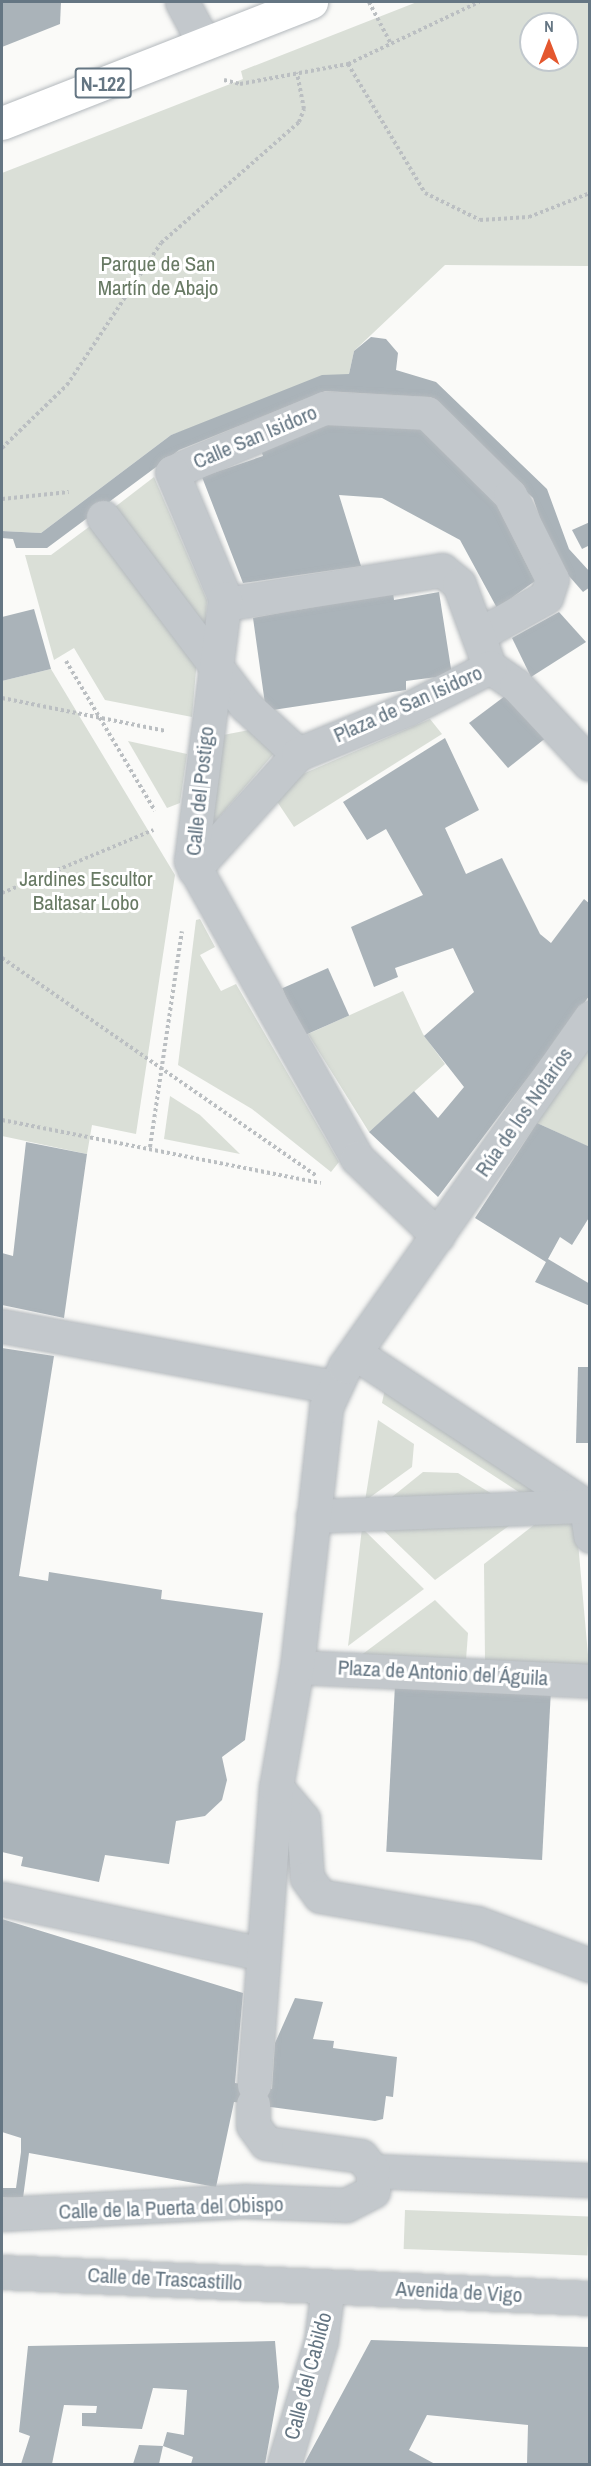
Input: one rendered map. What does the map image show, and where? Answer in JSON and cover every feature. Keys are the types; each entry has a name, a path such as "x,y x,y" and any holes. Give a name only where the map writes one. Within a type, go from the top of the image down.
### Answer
{"highway":[{"name":"N-122","path":"2,123 204,43 259,11 311,2"}],"street":[{"path":"182,2 204,43"},
{"name":"Calle San Isidoro","path":"172,472 324,408 427,413 510,495 552,579 546,597 478,635"},
{"name":"Calle del Postigo","path":"172,472 222,585 225,604 205,740 178,821 194,869 354,1152 438,1236"},
{"path":"104,517 246,705 298,754"},
{"name":"Plaza de San Isidoro","path":"194,869 298,754 408,709 490,667 459,584 442,570 225,604"},
{"path":"490,667 516,685 590,764"},
{"name":"Rúa de los Notarios","path":"297,1666 324,1417 334,1387 355,1353 590,1017"},
{"path":"2,1326 334,1387"},
{"path":"355,1353 588,1516"},
{"path":"313,1516 364,1514 588,1516"},
{"path":"297,1666 276,1787 262,1954 253,2125 266,2143 351,2152 373,2171 590,2180"},
{"name":"Plaza de Antonio del Águila","path":"297,1666 590,1681"},
{"path":"276,1787 303,1819 307,1878 320,1896 477,1923 590,1965"},
{"path":"2,1899 262,1954"},
{"name":"Calle de la Puerta del Obispo","path":"2,2214 245,2201 346,2205 373,2191 373,2171"},
{"name":"Calle de Trascastillo","path":"2,2272 328,2286"},
{"name":"Avenida de Vigo","path":"328,2286 590,2298"},
{"name":"Calle del Cabildo","path":"284,2464 321,2341 328,2286"}],"path":[{"path":"369,2 391,44"},
{"path":"204,43 218,74 231,84 348,64 479,2"},
{"path":"348,64 426,194 480,220 530,217 590,193"},
{"path":"2,448 67,385 160,243 299,122 304,109 297,73"},
{"path":"2,499 79,492"},
{"path":"2,893 178,821 99,717 66,660"},
{"path":"2,698 205,740"},
{"path":"150,1147 194,869"},
{"path":"2,958 162,1071 331,1184 2,1120"}],"green space":[{"name":"Parque de San Martín de Abajo","path":"417,2 589,2 589,266 445,265 354,351 349,374 171,435 41,533 2,531 2,173 243,79 241,71"},
{"path":"154,477 207,600 205,638 111,510"},
{"path":"97,521 197,659 192,717 105,700 74,648 54,660 25,555 51,555"},
{"name":"Jardines Escultor Baltasar Lobo","path":"51,669 175,875 136,1134 92,1125 87,1154 2,1136 2,681"},
{"path":"430,719 442,734 294,827 276,800 298,776"},
{"path":"260,728 276,751 208,830 223,735"},
{"path":"128,741 187,754 180,803 167,808"},
{"path":"200,919 215,947 200,955 221,991 236,984 339,1162 331,1172 252,1109 178,1065 196,920"},
{"path":"403,991 423,1034 445,1064 369,1132 308,1034"},
{"path":"589,1041 589,1147 537,1123"},
{"path":"170,1096 200,1115 240,1154 164,1139"},
{"path":"386,1384 537,1482 537,1496 525,1496 382,1403"},
{"path":"378,1420 414,1444 412,1467 365,1501"},
{"path":"423,1472 458,1473 497,1497 387,1501"},
{"path":"576,1520 589,1666 485,1661 484,1564 539,1521"},
{"path":"514,1522 435,1580 380,1527"},
{"path":"362,1528 424,1589 348,1646 351,1622"},
{"path":"435,1600 468,1633 466,1660 360,1656"},
{"path":"405,2210 589,2216 588,2255 404,2249"}],"building":[{"path":"2,2 61,2 60,24 2,47"},
{"path":"371,337 386,339 398,353 396,370 436,382 547,489 569,549 590,572 590,587 583,592 555,560 533,498 430,397 325,391 179,450 47,548 16,548 13,539 2,538 2,531 41,533 171,435 322,375 349,374 354,351"},
{"path":"332,419 424,427 491,494 535,581 497,608 460,540 382,498 339,495 361,566 243,583 202,477 263,456 260,447"},
{"path":"590,522 590,545 582,549 572,530"},
{"path":"439,592 452,675 406,681 406,690 266,711 253,618 393,593 394,600"},
{"path":"34,609 51,669 2,681 2,617"},
{"path":"559,612 586,642 531,677 512,638"},
{"path":"505,696 547,737 508,768 469,723"},
{"path":"445,738 479,810 445,828 466,874 502,858 540,934 551,943 584,899 590,904 590,995 438,1197 369,1132 414,1091 438,1118 464,1087 424,1036 474,992 453,948 395,968 398,977 374,987 351,927 423,895 386,829 367,840 343,802"},
{"path":"328,968 349,1016 303,1036 282,988"},
{"path":"537,1123 590,1147 590,1216 572,1245 560,1237 548,1259 590,1284 590,1306 535,1282 546,1262 475,1218"},
{"path":"26,1142 87,1154 64,1318 2,1305 2,1253 13,1256"},
{"path":"2,1348 54,1356 19,1576 48,1581 49,1572 162,1590 161,1599 263,1613 245,1740 222,1757 227,1780 222,1800 205,1816 176,1821 169,1864 105,1855 99,1882 21,1866 23,1857 2,1852"},
{"path":"578,1367 590,1367 590,1443 576,1443"},
{"path":"395,1685 551,1693 542,1860 386,1852"},
{"path":"2,1919 243,1993 235,2083 272,2089 275,2043 295,1998 323,2002 313,2039 334,2041 333,2048 397,2057 393,2097 386,2096 383,2119 375,2121 234,2102 216,2187 29,2153 23,2198 2,2197 2,2188 16,2188 21,2138 2,2132"},
{"path":"371,2340 590,2347 590,2464 527,2464 528,2425 427,2415 409,2450 435,2464 304,2464"},
{"path":"275,2341 279,2387 265,2464 191,2464 193,2457 163,2446 167,2432 184,2435 187,2390 153,2388 142,2429 82,2426 82,2413 96,2413 97,2406 64,2405 52,2464 21,2464 30,2436 19,2432 28,2346"},
{"path":"139,2445 163,2446 159,2464 133,2464"}]}
